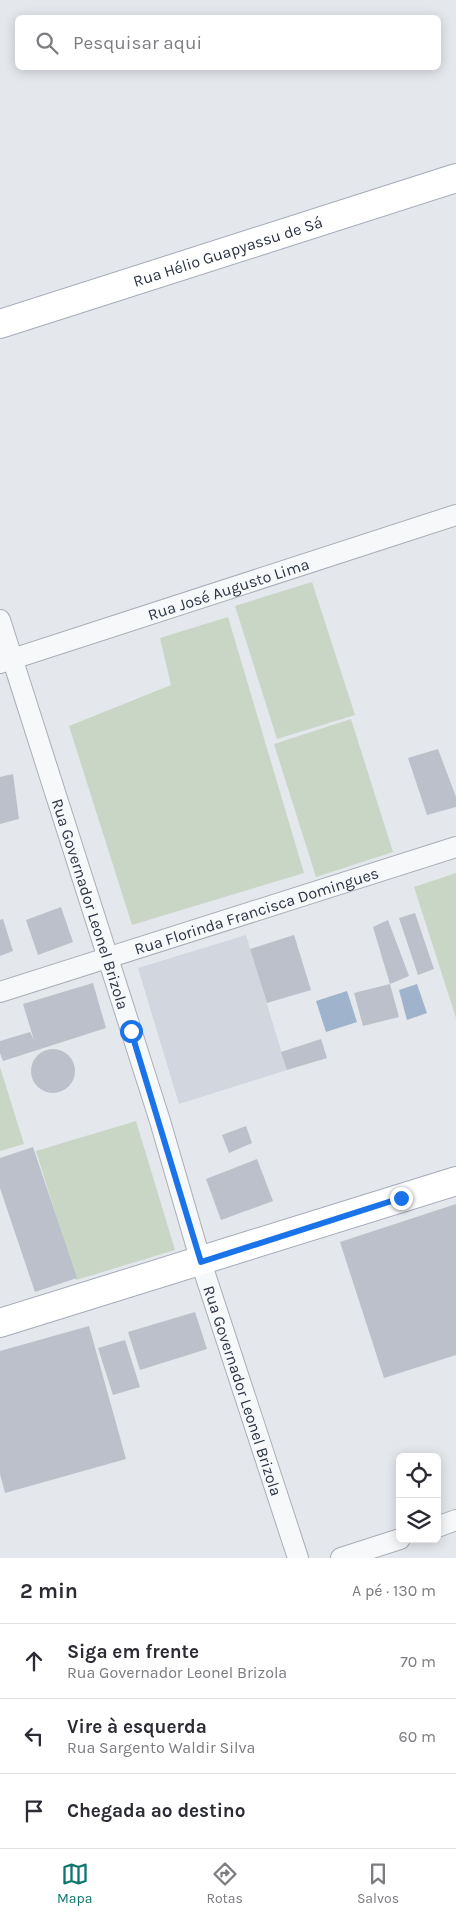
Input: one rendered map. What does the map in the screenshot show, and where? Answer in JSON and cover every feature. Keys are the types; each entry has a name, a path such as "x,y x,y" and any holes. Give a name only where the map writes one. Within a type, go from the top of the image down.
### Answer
{"main road":[{"name":"Rua Hélio Guapyassu de Sá","path":"0,324 456,178"},
{"path":"0,1323 201,1262 456,1181"}],"street":[{"name":"Rua José Augusto Lima","path":"6,661 456,516"},
{"name":"Rua Governador Leonel Brizola","path":"0,620 6,661 109,959 160,1121 201,1262 298,1558"},
{"name":"Rua Florinda Francisca Domingues","path":"0,992 109,959 456,847"},
{"path":"441,1525 456,1520"},
{"path":"341,1558 396,1540"}],"shaded area":[{"path":"246,935 287,1070 179,1104 138,968"}],"green space":[{"path":"312,582 355,715 277,739 235,606"},
{"path":"228,617 304,873 132,925 69,726 171,685 160,638"},
{"path":"351,719 393,852 316,877 274,744"},
{"path":"456,873 456,1018 414,887"},
{"path":"0,1067 24,1144 0,1151"},
{"path":"136,1121 175,1250 76,1280 36,1151"}],"water":[{"path":"417,984 427,1013 407,1020 399,990"},
{"path":"347,991 357,1022 326,1032 316,1001"}],"building":[{"path":"438,749 456,797 456,807 427,815 408,758"},
{"path":"13,774 19,819 0,824 0,777"},
{"path":"61,907 73,942 38,955 26,920"},
{"path":"415,913 434,969 418,975 399,918"},
{"path":"3,919 13,951 0,956 0,920"},
{"path":"388,920 409,976 390,984 373,927"},
{"path":"294,935 311,990 267,1003 250,949"},
{"path":"93,983 106,1028 3,1061 0,1053 0,1041 30,1032 34,1040 23,1004"},
{"path":"390,984 399,1017 363,1026 354,993"},
{"path":"321,1039 327,1058 287,1070 281,1052"},
{"path":"57,1049 69,1055 74,1062 74,1080 69,1087 62,1092 49,1093 41,1090 34,1083 31,1067 34,1059 41,1052"},
{"path":"246,1126 252,1143 229,1153 222,1135"},
{"path":"33,1147 77,1278 35,1292 0,1188 0,1158"},
{"path":"257,1159 273,1201 221,1220 206,1179"},
{"path":"456,1204 456,1355 384,1378 340,1242"},
{"path":"195,1312 207,1349 140,1370 128,1332"},
{"path":"89,1326 126,1459 5,1493 0,1474 0,1351"},
{"path":"125,1340 140,1387 113,1395 98,1348"}],"route":[{"path":"131,1031 160,1121 201,1262 401,1198"}]}
